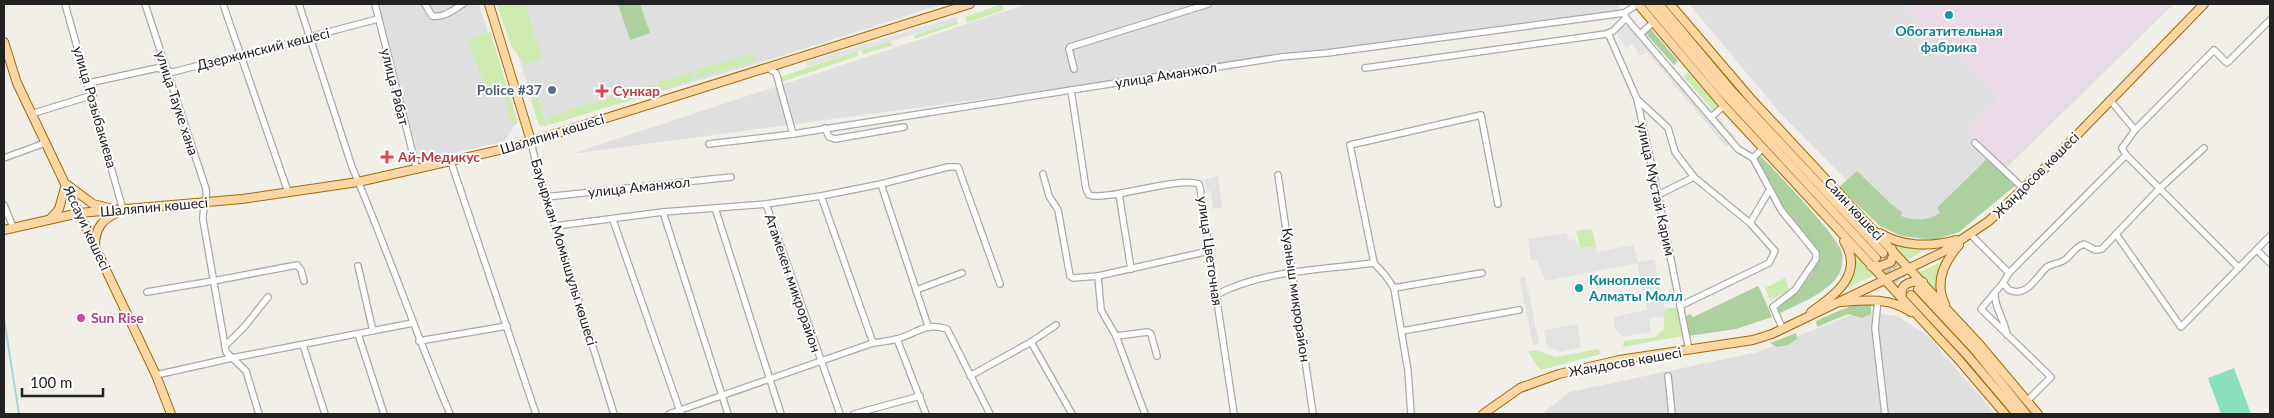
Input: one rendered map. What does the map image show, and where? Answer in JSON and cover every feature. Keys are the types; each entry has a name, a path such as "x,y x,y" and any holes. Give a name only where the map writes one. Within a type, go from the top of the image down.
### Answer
{"main road":[{"name":"Бауыржан Момышұлы көшесі","path":"489,4 531,141"},
{"name":"Шаляпин көшесі","path":"4,230 79,213 205,203 358,182 417,170 531,141 970,4"},
{"name":"Саин көшесі","path":"1638,4 1762,149 1923,320 2005,414"},
{"path":"1643,4 1652,20"},
{"name":"Саин көшесі","path":"1649,4 1721,90 1880,256 1731,90 1659,4"},
{"name":"Жандосов көшесі","path":"1489,413 1520,388 1559,374 1618,360 1753,340 1772,334 1910,268 1968,236 2000,212 2024,190 2204,4"},
{"name":"Саин көшесі","path":"1673,5 1718,61 1910,268 1917,289 2017,414"},
{"name":"Яссауи көшесі","path":"4,42 31,114 156,375 170,414"},
{"path":"1718,61 1731,90"},
{"path":"1690,67 1721,90"},
{"path":"51,218 59,209 66,184 93,204 124,210"},
{"path":"95,249 97,232 103,221 124,210"},
{"path":"1872,228 1890,238 1928,245 1968,236"},
{"path":"1811,312 1834,295 1847,278 1850,270 1850,254 1840,233"},
{"path":"1948,310 1941,292 1942,272 1950,255 1968,236"},
{"path":"1872,266 1881,266 1891,262 1893,258 1892,248"},
{"path":"1902,298 1901,290 1903,286 1914,281 1917,289"},
{"name":"Саин көшесі","path":"1917,289 1948,310 2038,414"},
{"name":"Саин көшесі","path":"1917,289 1993,371 2026,414"},
{"path":"1837,302 1878,300 1902,306 1923,320"},
{"name":"Жандосов көшесі","path":"1718,345 1781,326 1837,302"}],"street":[{"name":"улица Розыбакиева","path":"65,4 93,95 124,210"},
{"name":"улица Тауке хана","path":"145,4 206,190 202,211 226,352 246,371 259,414"},
{"path":"222,4 288,192"},
{"path":"298,4 358,182 364,193 419,341 450,414"},
{"name":"улица Рабат","path":"375,4 417,170"},
{"path":"425,4 432,16 448,13 463,4"},
{"path":"1074,69 1070,48 1208,4"},
{"path":"1365,68 1608,33 1613,31 1625,15 1638,4"},
{"path":"1625,15 1738,149 1753,158 1769,191 1793,227 1816,253 1816,259 1795,290 1773,307 1781,326"},
{"name":"улица Аманжол","path":"708,144 793,134 1281,57 1327,53 1625,15"},
{"name":"Дзержинский көшесі","path":"89,83 157,68 173,72 239,55 251,55 378,19"},
{"path":"1640,34 1652,20"},
{"path":"2239,268 2126,155 2122,148 2135,130 2214,50 2227,63 2270,20"},
{"name":"улица Мустай Карим","path":"1608,33 1637,99 1689,350"},
{"path":"768,68 776,73 793,134"},
{"name":"улица Цветочная","path":"1071,90 1087,192 1093,196 1182,184 1199,184 1234,414"},
{"path":"31,114 93,95"},
{"path":"1637,99 1668,128 1675,152 1694,177 1750,223 1775,251 1770,263 1680,306"},
{"path":"2110,100 2135,130"},
{"path":"1712,117 1724,106"},
{"path":"1410,414 1408,371 1394,288 1374,263 1350,145 1481,115 1498,204"},
{"path":"825,128 828,137 834,139 904,127"},
{"name":"Бауыржан Момышұлы көшесі","path":"531,141 537,169 614,414"},
{"path":"4,158 45,143"},
{"path":"1975,143 2024,190"},
{"path":"2003,283 2009,290 2021,292 2049,266 2065,260 2078,246 2084,244 2095,250 2102,249 2160,188 2204,148"},
{"path":"1753,158 1762,149"},
{"path":"2027,401 2051,377 1981,309 2009,273 2126,155"},
{"path":"450,162 536,414"},
{"path":"555,226 613,220 663,212 766,204 821,196 881,184 948,167 958,167 1000,284"},
{"path":"1043,174 1049,196 1058,210 1070,276 1075,279 1098,276 1209,251"},
{"name":"Куаныш микрорайон","path":"1278,175 1314,414"},
{"name":"улица Аманжол","path":"546,198 731,177"},
{"path":"1658,194 1694,177"},
{"path":"881,184 928,326 934,325 947,329 990,414"},
{"path":"1750,223 1769,191"},
{"path":"1119,194 1131,269"},
{"path":"821,196 873,343"},
{"path":"4,204 14,228"},
{"name":"Атамекен микрорайон","path":"766,204 840,414"},
{"path":"715,208 781,414"},
{"path":"663,212 728,414"},
{"path":"613,220 680,413"},
{"path":"2116,234 2181,327 2270,236"},
{"path":"1968,236 2009,273"},
{"path":"2257,250 2270,263"},
{"path":"1216,295 1234,286 1294,273 1374,263"},
{"path":"147,292 297,265 301,270 304,281"},
{"path":"358,266 373,331"},
{"path":"916,290 962,273"},
{"path":"1394,288 1482,273"},
{"path":"1098,276 1101,310 1116,336 1145,414"},
{"path":"1995,293 1994,300 2006,325 2007,335"},
{"path":"225,346 245,326 268,298"},
{"path":"1878,300 1874,328 1886,414"},
{"path":"1402,331 1519,310"},
{"path":"156,375 232,358 413,323"},
{"path":"419,341 507,326"},
{"name":"Атамекен микрорайон","path":"669,414 680,413 722,396 821,363 873,343 897,339 928,326"},
{"path":"970,376 1032,342 1056,326"},
{"path":"1116,336 1148,332 1151,334 1157,356"},
{"path":"358,334 384,414"},
{"path":"897,339 926,414"},
{"path":"1032,342 1072,414"},
{"path":"303,345 325,414"},
{"path":"1668,376 1672,414"},
{"path":"854,414 920,396"}],"shaded area":[{"path":"376,4 479,4 517,122 505,141 420,161"},
{"path":"503,4 943,4 762,62 540,127"},
{"path":"1027,4 1617,4 1624,13 571,154"},
{"path":"1689,4 1903,4 2000,98 1966,134 2164,7 2161,4 2174,4 1970,203 1940,225 1883,217 1780,113"},
{"path":"1903,4 2161,4 2165,7 2002,166 1966,134 2000,98"},
{"path":"956,17 957,21 807,67 806,62"},
{"path":"1631,19 1736,138 1726,147 1647,52 1640,56 1633,44 1626,48 1615,31"},
{"path":"1218,176 1222,208 1213,209 1211,191 1207,191 1204,179"},
{"path":"1567,233 1568,240 1574,239 1580,248 1596,247 1597,252 1633,245 1638,262 1654,259 1665,310 1664,317 1649,318 1651,332 1623,337 1615,328 1613,317 1647,310 1637,263 1545,281 1537,260 1531,260 1528,239"},
{"path":"1525,276 1539,343 1533,345 1519,278"},
{"path":"1861,311 1897,316 1928,336 1995,414 1541,414 1570,392 1758,352"},
{"path":"1577,324 1581,347 1559,352 1547,346 1544,330"}],"green space":[{"path":"497,4 525,4 542,59 525,65 511,46"},
{"path":"618,4 640,4 650,33 630,40"},
{"path":"1002,4 1004,10 967,23 965,17"},
{"path":"957,21 958,24 915,39 914,35"},
{"path":"1650,28 1678,61 1674,65 1646,34"},
{"path":"490,31 518,123 512,125 501,87 487,92 468,40"},
{"path":"890,40 892,46 863,54 862,49"},
{"path":"857,51 858,56 782,82 780,77"},
{"path":"752,54 756,61 697,78 695,70"},
{"path":"691,72 693,80 660,90 658,82"},
{"path":"1688,72 1718,107 1713,110 1684,77"},
{"path":"652,84 654,92 550,125 548,117"},
{"path":"538,97 547,127 538,123 531,100"},
{"path":"1759,154 1830,233 1842,253 1840,272 1829,286 1778,314 1776,308 1805,283 1815,267 1818,249 1799,228 1776,195 1755,158"},
{"path":"1988,158 2016,185 1959,232 1934,240 1901,236 1880,226 1839,187 1857,171 1892,205 1902,212 1901,216 1911,219 1926,219 1940,213 1937,208"},
{"path":"1592,229 1596,247 1580,248 1576,231"},
{"path":"1886,239 1930,248 1906,260"},
{"path":"1854,252 1875,275 1845,289 1853,275"},
{"path":"1943,261 1938,295 1918,273"},
{"path":"1785,278 1789,290 1770,300 1765,288"},
{"path":"1758,286 1772,317 1736,329 1688,336 1686,316 1690,314 1693,317"},
{"path":"1871,303 1871,314 1862,318 1848,314 1817,327 1816,321 1829,315 1849,307"},
{"path":"1667,308 1677,308 1682,336 1623,347 1624,341 1655,337 1664,329 1664,311"},
{"path":"1796,333 1797,339 1788,345 1776,347 1770,343"},
{"path":"1598,349 1601,354 1541,370 1528,351 1536,350 1556,357"},
{"path":"2234,368 2251,414 2221,414 2208,378"}],"waterway":[{"path":"4,319 19,414"}],"tunnel":[{"path":"1883,253 1918,289"},
{"path":"1876,258 1911,295"}],"place":[{"name":"Обогатительная фабрика","path":"1949,15"},
{"name":"Police #37","path":"552,90"},
{"name":"Сункар","path":"602,91"},
{"name":"Ай-Медикус","path":"387,157"},
{"name":"Киноплекс Алматы Молл","path":"1579,288"},
{"name":"Sun Rise","path":"81,318"}]}
